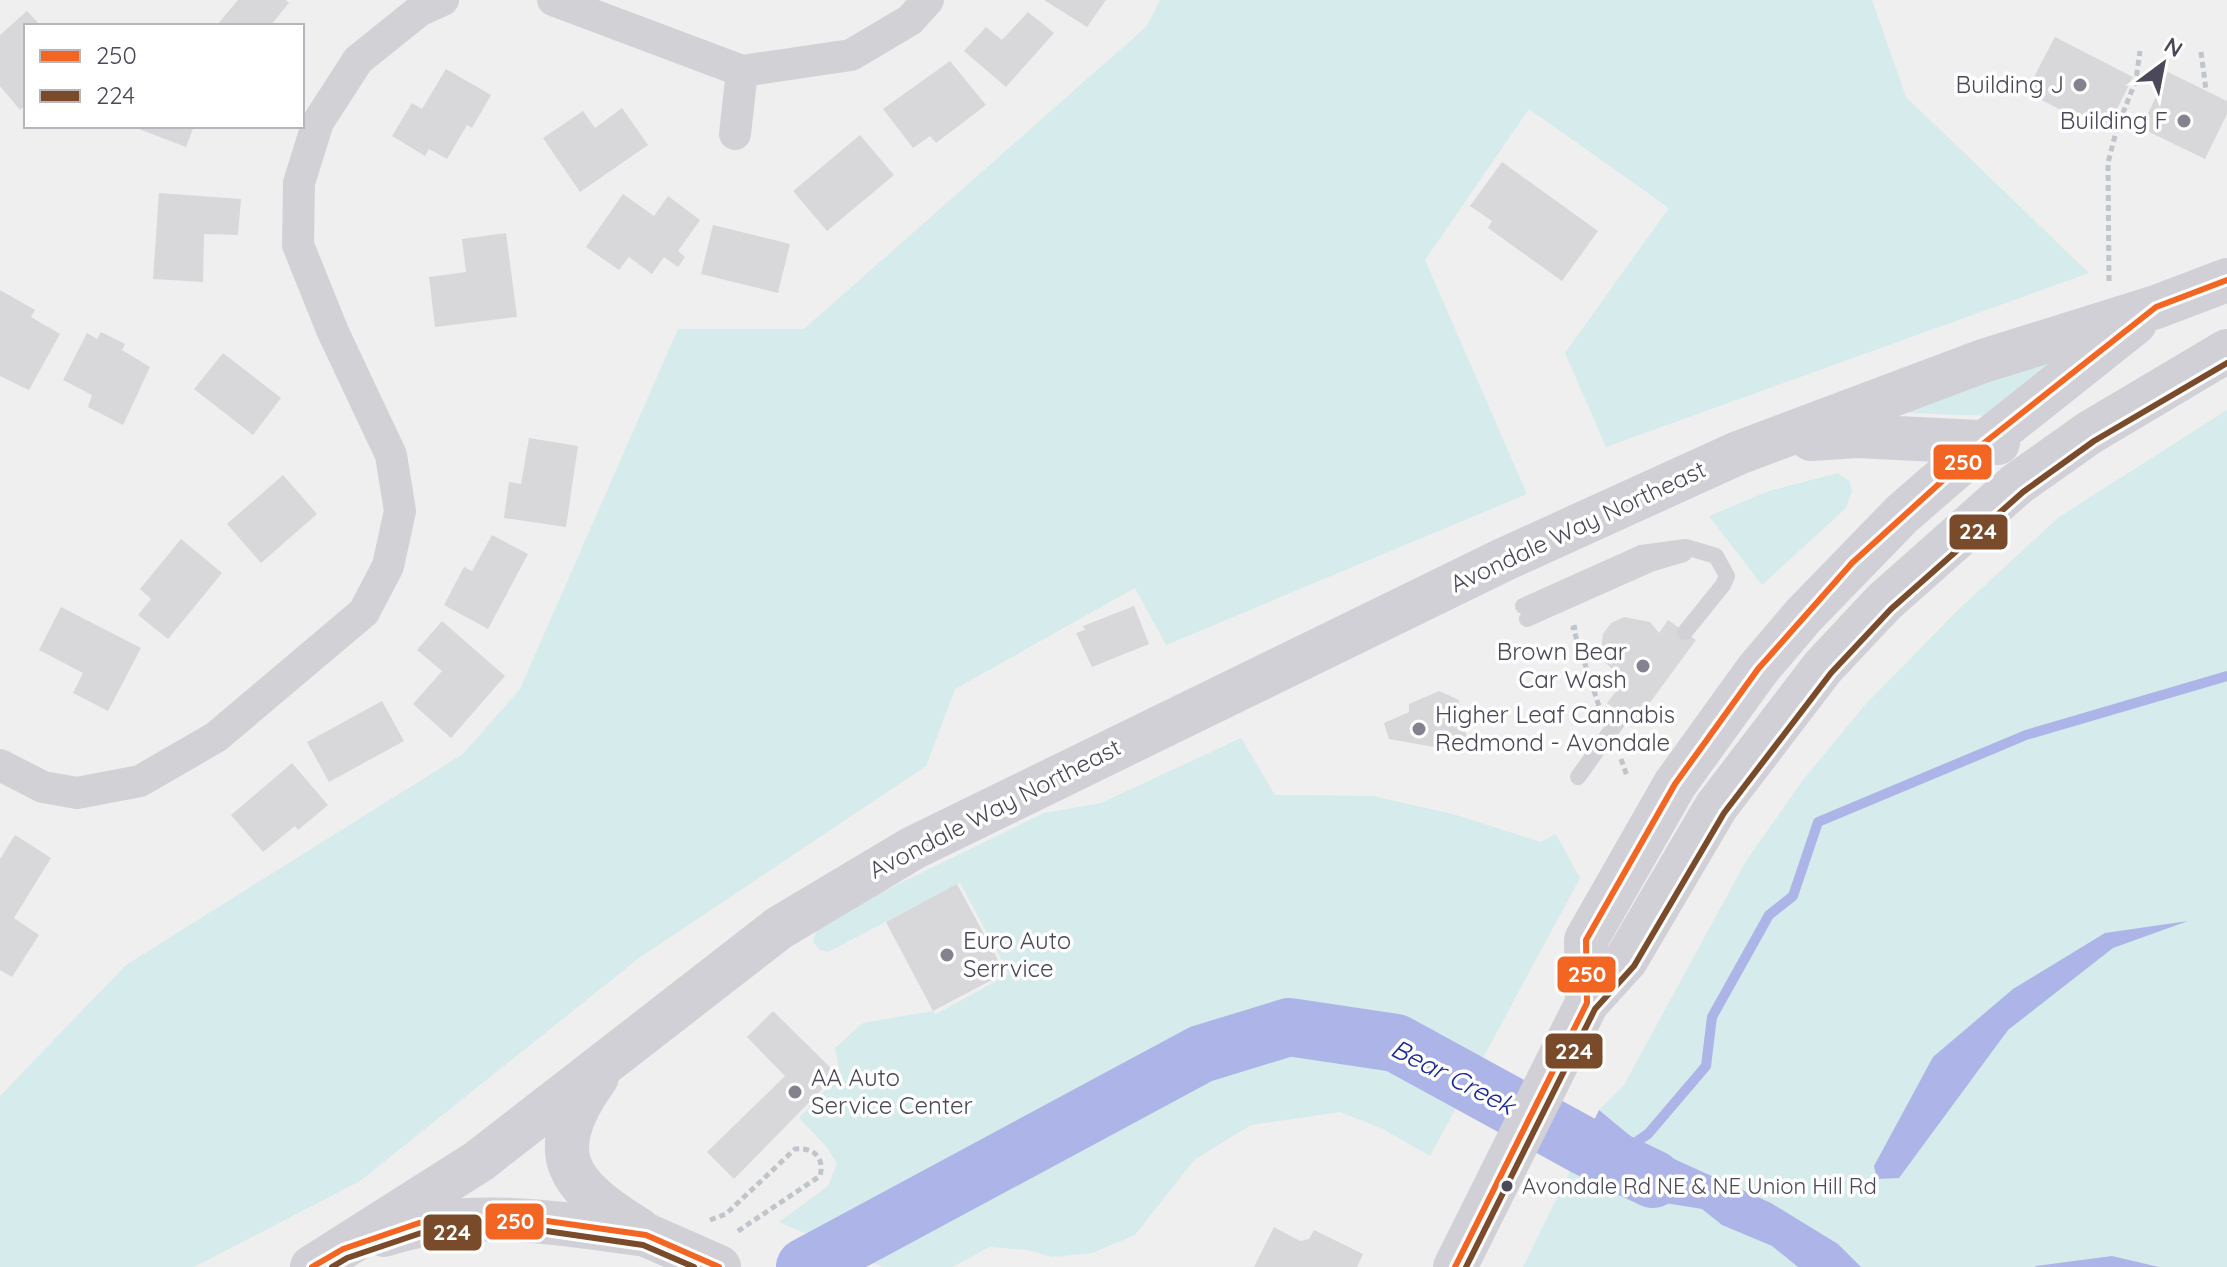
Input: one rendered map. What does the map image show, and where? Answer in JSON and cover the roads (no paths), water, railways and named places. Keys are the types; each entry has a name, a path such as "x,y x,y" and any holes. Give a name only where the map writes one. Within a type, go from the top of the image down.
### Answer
{"street":[{"path":"0,765 43,787 77,793 140,781 216,737 364,612 388,566 400,511 391,455 333,332 298,245 299,183 318,122 358,60 419,11 443,0"},
{"path":"553,0 742,71 851,55 910,20 928,0"},
{"path":"735,134 742,71"},
{"path":"1587,1003 1586,940 1675,784 1732,703 1804,615 1902,514 1984,443 2156,307 2227,280"},
{"name":"Avondale Way Northeast","path":"328,1258 479,1161 779,928 913,848 1505,559 1738,453 1983,361 2156,307"},
{"path":"1455,1267 1587,1003 1626,960 1716,807 1767,735 1823,667 1884,602 1949,541 2017,484 2089,433 2227,351"},
{"name":"Avondale Way Northeast","path":"1738,453 1832,436 1984,443 2040,442 2089,433"},
{"path":"1857,436 1898,460 1905,472 1907,489 1902,514"},
{"path":"610,1058 573,1117 567,1140 568,1154 581,1188 601,1206 646,1235"},
{"path":"328,1258 419,1223 547,1221 646,1235 724,1251"}],"lane":[{"path":"1525,613 1653,563 1686,554 1716,556 1727,576 1685,632"},
{"path":"1578,777 1623,714"}],"water":[{"path":"2188,921 2113,948 2008,1030 1899,1178 1877,1179 1874,1166 1933,1057 2013,989 2105,933"},
{"path":"1599,1110 1639,1143 1771,1203 1838,1244 1861,1267 1798,1267 1772,1246 1722,1225 1702,1209 1628,1197 1610,1178 1573,1165"},
{"path":"2112,1256 2159,1267 2035,1267 2036,1266"}],"waterway":[{"path":"1626,1149 1648,1134 1706,1066 1712,1017 1769,915 1793,896 1818,822 2026,735 2227,676"},
{"name":"Bear Creek","path":"805,1267 1201,1054 1289,1027 1396,1043 1586,1147 1653,1179"}],"place":[{"name":"Building J","path":"2080,85"},
{"name":"Building F","path":"2184,121"},
{"name":"Brown Bear Car Wash","path":"1643,666"},
{"name":"Higher Leaf Cannabis Redmond - Avondale","path":"1419,729"},
{"name":"Euro Auto Serrvice","path":"947,955"},
{"name":"AA Auto Service Center","path":"795,1092"},
{"name":"Avondale Rd NE & NE Union Hill Rd","path":"1507,1186"}]}
